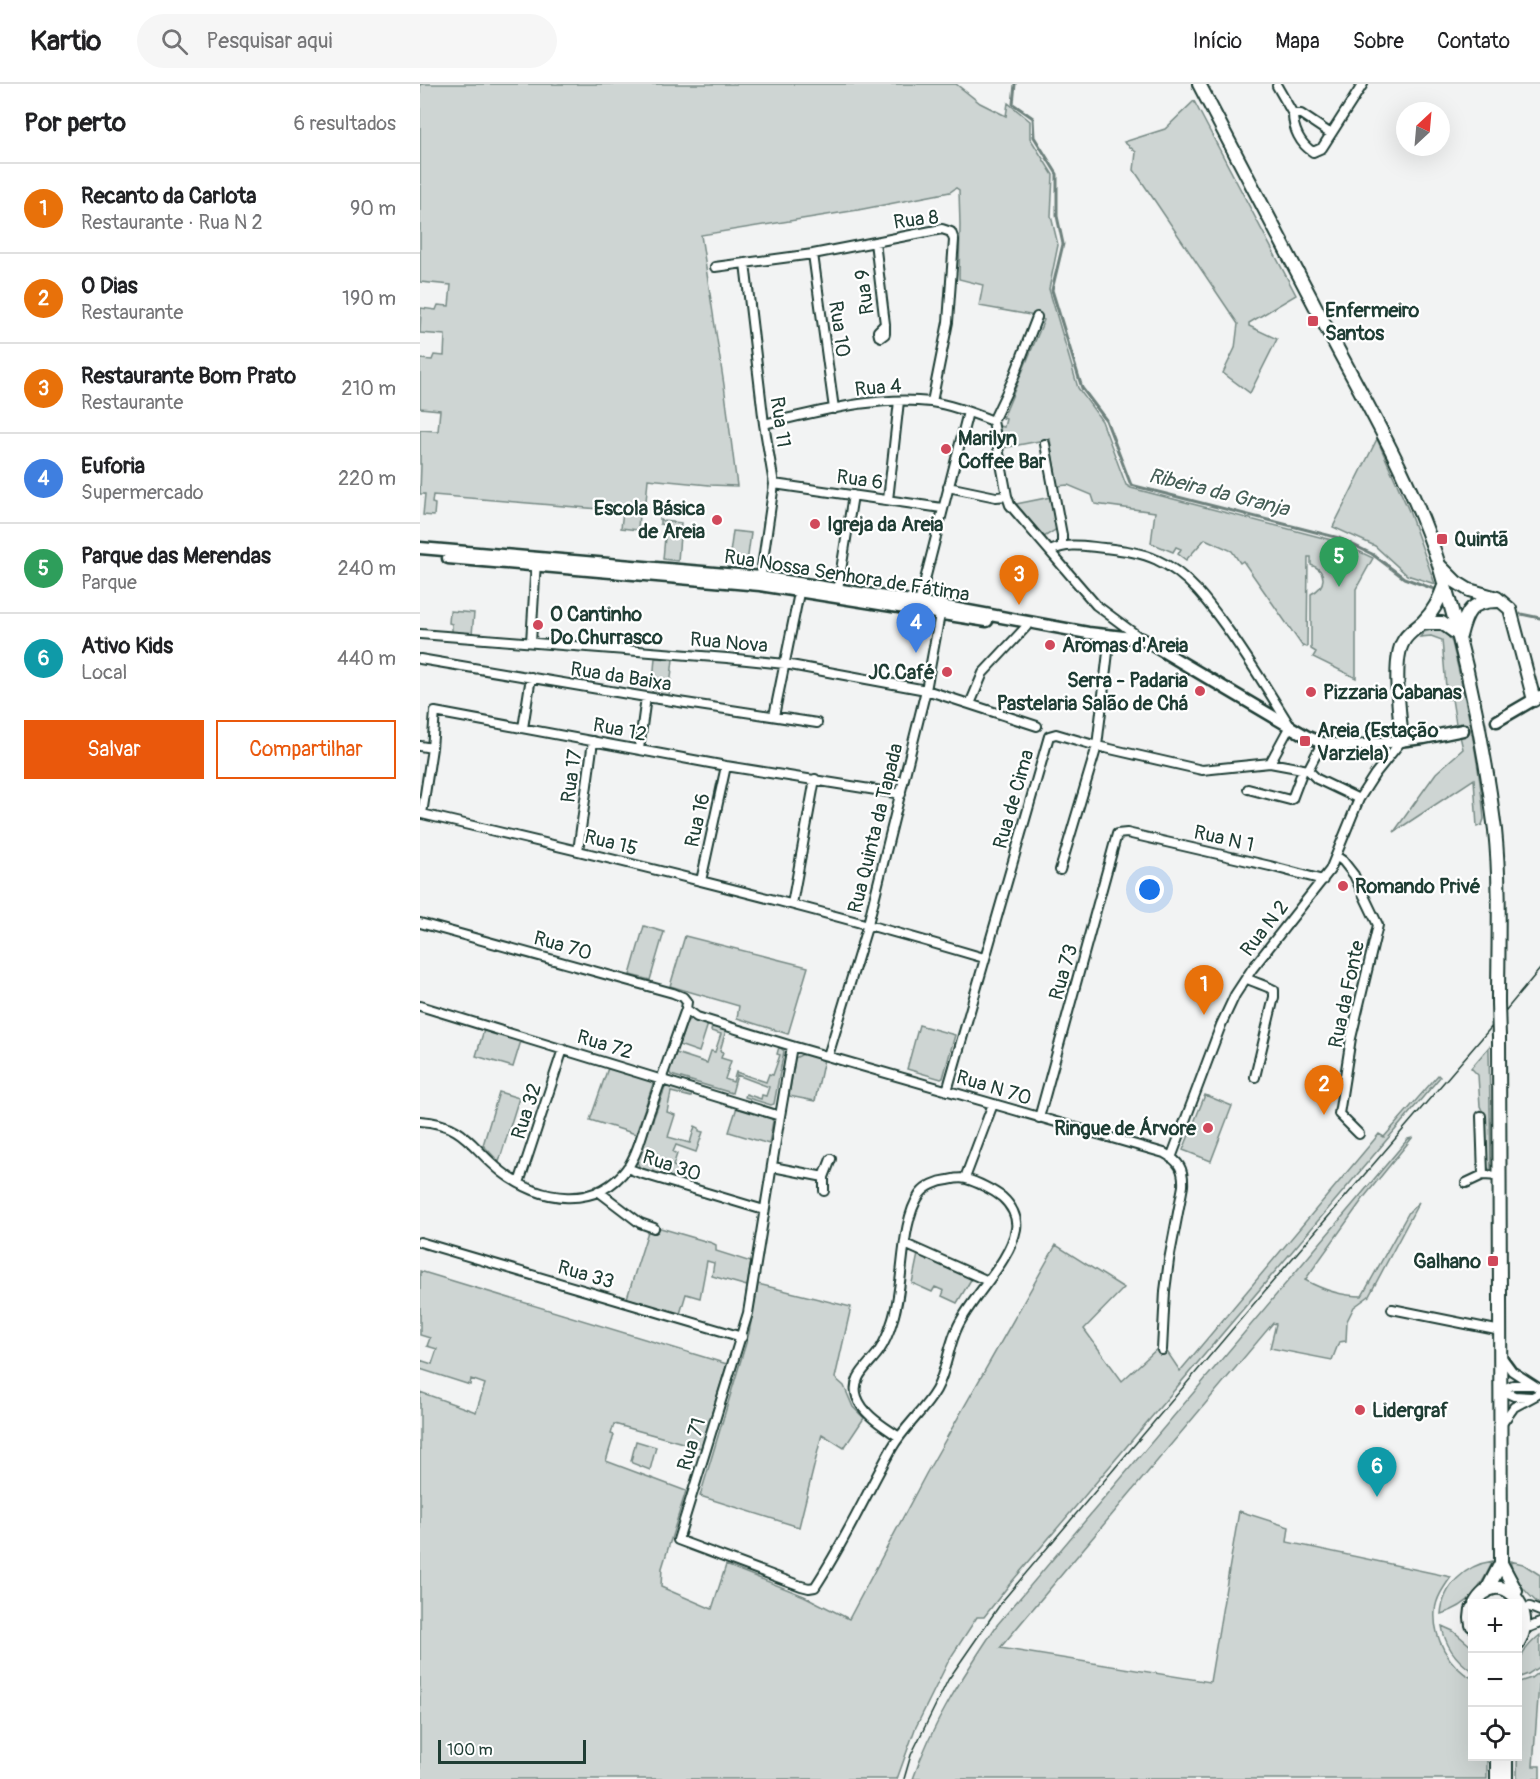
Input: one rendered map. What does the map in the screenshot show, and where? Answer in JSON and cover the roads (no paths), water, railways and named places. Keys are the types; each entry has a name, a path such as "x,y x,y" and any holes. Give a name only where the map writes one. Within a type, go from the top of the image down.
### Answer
{"main road":[{"path":"1199,84 1389,446 1418,509 1460,636 1485,757 1495,832 1498,896 1501,1563 1486,1592 1480,1599"},
{"path":"1438,564 1456,582 1469,590 1502,601 1509,609 1537,698"},
{"path":"1402,740 1398,690 1400,649 1408,634 1435,608 1444,586"},
{"path":"1460,636 1463,623 1472,607 1478,603 1502,601"},
{"path":"1422,623 1442,623 1460,636"},
{"path":"1501,1563 1516,1591"},
{"path":"1486,1592 1495,1588 1516,1591 1535,1609 1532,1617 1535,1625 1522,1639"},
{"path":"1506,1761 1506,1779"}],"street":[{"path":"1277,86 1293,114 1293,126 1305,148 1313,152 1322,148 1363,84"},
{"path":"1293,114 1301,114 1331,134"},
{"name":"Rua 8","path":"715,267 813,254 942,229 951,232 954,240 948,322 932,402"},
{"name":"Rua 9","path":"874,242 885,324 884,337"},
{"name":"Rua 10","path":"813,254 834,409"},
{"name":"Rua 11","path":"745,264 764,424 774,484 760,581"},
{"path":"1037,317 993,421 1006,496 1010,505 1096,605 1142,639 1322,743 1355,746 1424,738 1463,730"},
{"path":"888,500 898,401"},
{"name":"Rua 4","path":"764,424 834,409 898,401 932,402 968,411 993,421"},
{"path":"919,603 968,411"},
{"path":"1045,444 1062,535 1062,546"},
{"name":"Rua 6","path":"774,484 942,508"},
{"path":"948,487 996,497 1006,496"},
{"path":"838,589 852,495"},
{"path":"1050,551 1073,544 1123,550 1157,559 1178,572 1220,619 1261,677 1290,726"},
{"name":"Rua Nossa Senhora de Fátima","path":"420,548 536,562"},
{"name":"Rua Nossa Senhora de Fátima","path":"420,555 536,562 760,581 1088,633"},
{"path":"531,642 536,562"},
{"path":"774,716 800,588"},
{"name":"Rua Nossa Senhora de Fátima","path":"800,588 838,589 919,603 940,610 1026,627 1142,639"},
{"name":"Rua Quinta da Tapada","path":"828,1056 868,924 901,794 926,690 940,610"},
{"path":"970,704 983,673 1026,627"},
{"name":"Rua Nova","path":"420,634 785,664 926,690 1037,726"},
{"path":"1059,870 1097,746 1110,635"},
{"name":"Rua da Baixa","path":"420,659 646,698 817,723"},
{"path":"523,728 531,678"},
{"path":"639,749 646,698"},
{"path":"1497,721 1537,698"},
{"name":"Rua 12","path":"422,814 435,712 726,766 901,794"},
{"path":"1270,763 1290,726"},
{"name":"Rua de Cima","path":"947,1091 1049,736 1056,734 1097,746 1202,770 1270,763 1306,770 1317,779 1359,799"},
{"path":"1336,856 1359,799 1402,740"},
{"name":"Rua 17","path":"578,851 593,741"},
{"path":"1248,789 1292,799 1322,743"},
{"path":"420,746 432,748"},
{"name":"Rua 16","path":"700,881 726,766"},
{"path":"792,904 815,779"},
{"name":"Rua 15","path":"422,814 792,904 984,958"},
{"name":"Rua N 1","path":"1117,834 1127,833 1323,879"},
{"name":"Rua 73","path":"1039,1118 1117,834"},
{"name":"Rua N 2","path":"1172,1158 1221,1025 1235,995 1323,879 1336,856"},
{"name":"Rua da Fonte","path":"1336,856 1354,875 1378,925 1352,1038 1339,1114 1359,1134"},
{"name":"Rua 70","path":"420,923 673,993 683,997 687,1002 686,1009"},
{"path":"1246,978 1274,990 1255,1077"},
{"name":"Rua 72","path":"420,1006 780,1116"},
{"path":"627,1168 633,1158 686,1009"},
{"name":"Rua N 70","path":"686,1009 697,1017 1172,1158"},
{"name":"Rua 71","path":"792,1046 748,1313 678,1540 801,1586 815,1587 899,1437 936,1390 958,1326 1008,1251 1016,1230 1015,1213 1001,1197 965,1178"},
{"name":"Rua 32","path":"519,1183 563,1049"},
{"path":"899,1437 863,1407 857,1397 855,1384 861,1371 877,1354 890,1328 897,1306 910,1217 920,1194 926,1187 942,1181 965,1178 993,1104"},
{"path":"1481,1116 1483,1175"},
{"name":"Rua 30","path":"420,1121 440,1123 464,1135 505,1174 543,1194 562,1198 598,1191 627,1168 764,1210"},
{"path":"1162,1350 1165,1291 1184,1175 1172,1158"},
{"path":"824,1191 824,1177 831,1159"},
{"path":"773,1167 824,1177"},
{"path":"1466,1183 1483,1175 1500,1176"},
{"path":"598,1191 640,1223 654,1228"},
{"name":"Rua 33","path":"420,1242 742,1337"},
{"path":"905,1244 988,1281"},
{"path":"1392,1309 1501,1331"},
{"path":"1501,1356 1512,1371 1538,1389"},
{"path":"1501,1389 1513,1385 1538,1389"},
{"path":"1501,1389 1514,1396 1532,1397"},
{"path":"1501,1425 1514,1407 1532,1397 1538,1389"}],"waterway":[{"name":"Ribeira da Granja","path":"1015,84 1013,104 1033,118 1034,137 1057,174 1057,216 1063,244 1052,290 1082,388 1106,420 1131,485 1339,538 1372,554 1404,578 1434,589"},
{"name":"Ribeira da Granja","path":"1521,614 1540,618"}],"tunnel":[{"path":"1463,730 1497,721"}],"tram line":[{"path":"904,1779 911,1755 948,1680 1004,1599 1540,969"}],"place":[{"name":"Enfermeiro Santos","path":"1313,321"},
{"name":"Marilyn Coffee Bar","path":"946,449"},
{"name":"Escola Básica de Areia","path":"717,520"},
{"name":"Igreja da Areia","path":"815,524"},
{"name":"Quintã","path":"1442,539"},
{"name":"Parque das Merendas","path":"1339,587"},
{"name":"Restaurante Bom Prato","path":"1019,605"},
{"name":"O Cantinho Do Churrasco","path":"538,625"},
{"name":"Aromas d'Areia","path":"1050,645"},
{"name":"Euforia","path":"916,653"},
{"name":"JC Café","path":"947,672"},
{"name":"Serra - Padaria Pastelaria Salão de Chá","path":"1200,691"},
{"name":"Pizzaria Cabanas","path":"1311,692"},
{"name":"Areia (Estação Varziela)","path":"1305,741"},
{"name":"Romando Privé","path":"1343,886"},
{"name":"Recanto da Carlota","path":"1204,1015"},
{"name":"O Dias","path":"1324,1115"},
{"name":"Ringue de Árvore","path":"1208,1128"},
{"name":"Galhano","path":"1493,1261"},
{"name":"Lidergraf","path":"1360,1410"},
{"name":"Ativo Kids","path":"1377,1497"}]}
